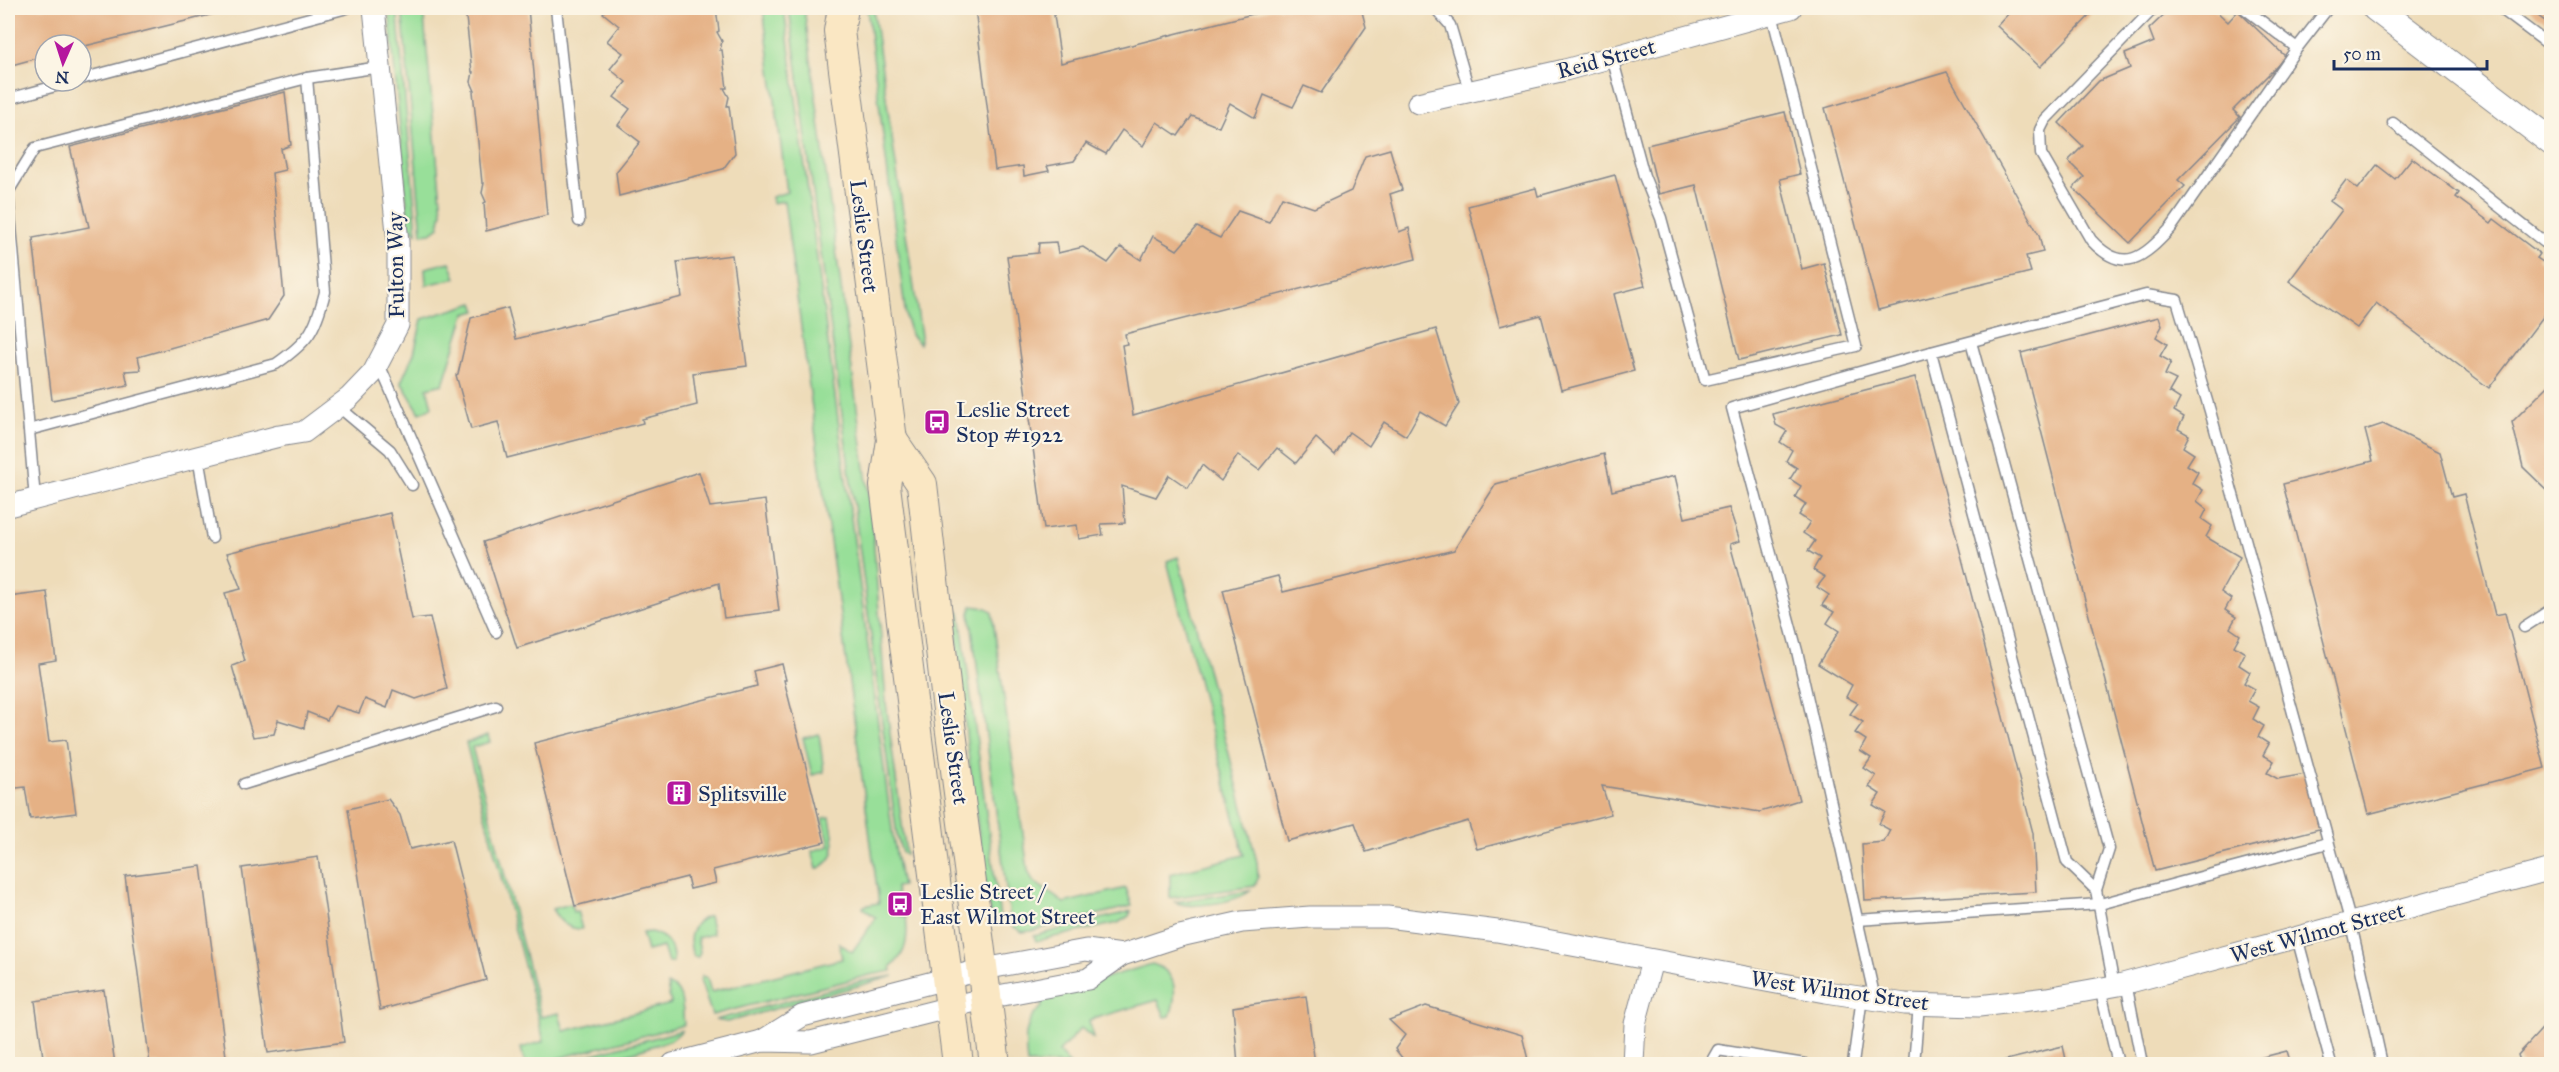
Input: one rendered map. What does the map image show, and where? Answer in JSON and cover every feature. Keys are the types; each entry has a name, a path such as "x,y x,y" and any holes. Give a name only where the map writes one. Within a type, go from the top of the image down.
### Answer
{"main road":[{"name":"Leslie Street","path":"835,15 892,440 885,486 958,1065"},
{"name":"Leslie Street","path":"892,440 922,484 947,702 995,1065"}],"street":[{"name":"Fulton Way","path":"8,506 304,432 339,407 363,384 379,364 398,325 399,303 398,242 374,8"},
{"path":"2376,8 2552,142"},
{"name":"Reid Street","path":"1418,103 1565,70 1782,11"},
{"name":"West Wilmot Street","path":"985,983 1088,979 1122,955 1158,941 1242,922 1310,917 1387,917 1497,931 1652,961 1868,998 1919,1004 1979,1006 2047,998 2113,986 2552,869"},
{"name":"West Wilmot Street","path":"985,983 1086,950 1122,955"},
{"path":"1633,1065 1635,1024 1652,961"},
{"path":"673,1065 762,1041 811,1042 949,993 985,983"},
{"path":"762,1041 802,1016 949,993 985,983"}],"lane":[{"path":"93,76 322,11 347,8"},
{"path":"556,8 579,221"},
{"path":"1434,8 1450,25 1468,90"},
{"path":"2154,8 2045,120 2040,130 2041,154 2091,240 2102,252 2131,260 2149,252 2171,228 2297,48 2328,8"},
{"path":"2244,8 2297,48"},
{"path":"2500,8 2552,47"},
{"path":"1612,57 1644,176 1662,218 1705,380 1856,346 1782,11"},
{"path":"34,499 8,192 35,148 307,78 380,67"},
{"path":"28,430 276,364 300,347 317,323 325,292 307,78"},
{"path":"8,99 33,92"},
{"path":"2393,123 2552,248"},
{"path":"1853,1065 1868,998 1857,920 1797,651 1732,408 2146,295 2176,300 2210,411 2351,924 2382,1065"},
{"path":"1971,342 2109,849 2096,890"},
{"path":"1931,352 2067,862 2096,890 2100,904 2113,986 2118,1065"},
{"path":"379,364 496,632"},
{"path":"339,407 390,450 411,485"},
{"path":"198,457 212,538"},
{"path":"2524,627 2552,609"},
{"path":"244,784 496,706"},
{"path":"1857,920 2100,904 2328,843"},
{"path":"2297,937 2331,1065"},
{"path":"2113,986 2142,1065"},
{"path":"1914,1065 1919,1004"},
{"path":"1710,1065 1718,1050 1805,1065"}],"green space":[{"path":"389,8 397,8 417,233 409,226"},
{"path":"402,8 423,8 442,212 439,227 431,233 422,234"},
{"path":"763,8 784,8 893,837 902,886 896,887 900,916 906,916 907,937 901,956 891,966 892,971 712,1015 700,980 702,976 707,978 711,992 842,959 839,943 852,952 876,918 863,908 864,906 879,903 784,201 773,203 772,197 787,192"},
{"path":"789,8 804,8 872,521 886,703 906,855 902,853 897,836"},
{"path":"867,8 873,8 921,336 920,344 911,335 906,318"},
{"path":"450,262 456,278 426,285 425,268"},
{"path":"474,303 477,311 465,314 443,384 427,388 432,407 420,413 401,382 414,353 422,319"},
{"path":"1178,557 1257,862 1258,878 1255,886 1170,898 1170,874 1244,855 1167,561"},
{"path":"954,606 960,613 1000,918 992,920 988,906 967,744"},
{"path":"972,606 987,608 992,612 1028,870 1033,881 1064,903 1126,888 1132,906 1031,931 1022,932 1011,925 970,613"},
{"path":"819,734 824,772 812,775 803,738"},
{"path":"488,735 490,742 472,747 541,1017 559,1013 564,1031 671,1004 667,985 677,990 680,995 684,1025 537,1064 525,1064 521,1048 544,1041 466,743"},
{"path":"830,817 834,840 833,854 825,865 817,869 812,851 830,846 823,818"},
{"path":"1250,891 1213,904 1191,905 1175,902"},
{"path":"571,904 573,912 577,911 582,929 564,924 552,909"},
{"path":"1131,911 1129,916 1118,923 1036,941 1034,936"},
{"path":"709,916 713,934 697,938 700,952 698,957 694,957 690,944 691,932 698,923"},
{"path":"651,932 668,942 673,962 668,963 663,947 647,951 642,933"},
{"path":"1152,964 1160,967 1171,977 1174,999 1170,1016 1165,1017 1158,1000 1089,1020 1093,1038 1081,1028 1059,1052 1070,1064 1027,1064 1026,1033 1031,1019 1042,1007 1040,997"},
{"path":"894,976 727,1022 715,1020 862,981"},
{"path":"683,1030 671,1040 597,1064 556,1064"}],"building":[{"path":"8,8 238,8 93,44 93,33 33,33 33,59 8,66"},
{"path":"465,8 528,8 547,215 486,231 484,203 486,202 482,193 484,183 482,183 473,91 475,91 471,82 473,72"},
{"path":"607,8 716,8 719,31 717,32 722,41 720,50 722,50 727,88 724,88 729,97 727,106 729,106 735,153 723,169 619,196 616,172 640,142 618,125 630,109 614,97 626,82 610,69 623,53 607,41 619,26 603,13"},
{"path":"975,8 1053,8 1061,63 1276,8 1361,8 1366,27 1321,93 1304,86 1293,107 1264,95 1255,118 1230,103 1219,127 1192,116 1178,136 1157,122 1143,146 1122,130 1106,154 1086,143 1074,161 1047,166 1049,171 1024,176 1023,166 995,170"},
{"path":"2002,8 2097,8 2040,67 1997,26 2008,14"},
{"path":"2171,8 2213,8 2228,22 2238,11 2286,57 2233,110 2240,117 2178,180 2185,186 2130,243 2073,188 2084,177 2068,161 2083,146 2059,123 2099,81 2130,68 2125,54 2154,42 2149,29"},
{"path":"2527,8 2552,8 2552,26"},
{"path":"1947,72 2039,235 2043,252 2026,256 2031,272 1878,310 1825,108"},
{"path":"285,92 291,145 281,149 285,170 272,173 284,296 268,320 138,357 141,370 125,371 128,385 52,400 33,238 89,227 70,147"},
{"path":"1785,112 1800,174 1780,179 1802,269 1824,263 1842,335 1739,360 1696,185 1659,194 1647,145"},
{"path":"1390,149 1402,190 1390,194 1399,232 1409,228 1416,259 1125,334 1127,344 1122,345 1133,415 1436,329 1459,404 1445,426 1420,411 1406,436 1384,422 1369,446 1349,432 1335,455 1316,438 1296,463 1277,448 1259,470 1238,455 1221,481 1202,465 1188,488 1169,475 1156,497 1122,486 1125,523 1101,524 1103,535 1079,539 1077,525 1044,529 1007,256 1038,253 1039,243 1056,242 1058,253 1083,247 1108,263 1121,247 1141,260 1153,236 1177,250 1197,227 1220,238 1238,211 1269,222 1282,197 1314,208 1351,191 1365,156"},
{"path":"2412,158 2459,193 2456,197 2491,223 2494,219 2540,254 2537,258 2552,268 2552,305 2489,388 2376,303 2357,328 2289,281 2342,210 2330,201 2346,180 2358,189 2377,165 2395,179"},
{"path":"1615,175 1645,286 1614,294 1634,371 1561,390 1541,315 1500,326 1468,206 1536,188 1538,196"},
{"path":"732,255 747,366 693,373 697,405 642,419 643,423 507,458 498,422 471,429 456,375 471,318 508,308 516,339 682,297 677,262"},
{"path":"2159,317 2162,326 2156,337 2167,344 2160,356 2171,362 2165,375 2176,380 2169,392 2180,399 2174,411 2184,417 2178,429 2189,435 2183,447 2194,454 2187,465 2198,472 2192,483 2203,490 2197,501 2207,509 2202,519 2212,526 2206,537 2240,557 2221,592 2231,599 2225,610 2236,617 2230,628 2240,635 2234,646 2245,653 2239,665 2250,672 2244,683 2255,689 2248,701 2259,707 2253,719 2264,726 2258,737 2269,744 2263,755 2274,761 2267,773 2278,779 2305,774 2319,829 2155,871 2021,353"},
{"path":"1915,377 2033,833 2036,892 1865,901 1862,844 1884,842 1890,830 1879,824 1885,812 1873,805 1880,794 1869,787 1876,776 1864,768 1871,758 1860,751 1866,740 1855,733 1863,722 1850,714 1858,703 1846,697 1852,685 1818,664 1839,631 1827,623 1834,612 1822,605 1829,595 1817,587 1825,577 1813,570 1820,558 1808,551 1815,541 1803,533 1810,522 1799,515 1806,504 1795,497 1801,486 1790,479 1797,468 1786,461 1792,450 1780,442 1787,431 1776,425 1773,414"},
{"path":"2552,382 2552,495 2523,467 2512,422"},
{"path":"2383,424 2440,452 2452,497 2464,494 2495,615 2505,613 2545,768 2368,814 2283,484 2373,461 2365,430"},
{"path":"1604,454 1612,491 1675,476 1685,518 1729,508 1740,541 1730,544 1799,800 1760,812 1602,786 1611,814 1477,849 1468,821 1366,852 1355,823 1287,841 1223,590 1278,576 1283,592 1454,550 1496,484"},
{"path":"699,472 710,507 765,500 779,611 724,618 719,583 517,648 483,542"},
{"path":"390,513 412,619 430,617 447,689 416,699 393,690 387,708 365,699 359,713 335,706 327,720 307,712 304,728 278,720 274,734 253,737 232,666 245,661 225,593 241,589 227,553"},
{"path":"47,592 56,660 38,663 49,742 66,740 76,813 30,819 25,787 8,789 8,597"},
{"name":"Splitsville","path":"782,664 786,680 784,680 825,842 713,870 716,883 690,889 687,877 575,906 534,743 757,686 754,671"},
{"path":"388,799 400,815 410,849 451,840 486,980 380,1010 348,809"},
{"path":"318,857 344,1042 268,1053 242,868"},
{"path":"201,866 227,1064 150,1064 125,876"},
{"path":"104,990 115,1064 44,1064 35,1001"},
{"path":"1306,996 1315,1064 1238,1064 1233,1007"},
{"path":"1426,1006 1522,1035 1529,1064 1407,1064 1395,1049 1405,1035 1389,1020"},
{"path":"2552,1018 2552,1064 2521,1064 2518,1055"},
{"path":"2063,1046 2067,1064 1990,1064"},
{"path":"2287,1051 2291,1064 2236,1064"}],"place":[{"name":"Leslie Street Stop #1922","path":"937,422"},
{"name":"Splitsville","path":"679,793"},
{"name":"Leslie Street / East Wilmot Street","path":"900,904"}]}
